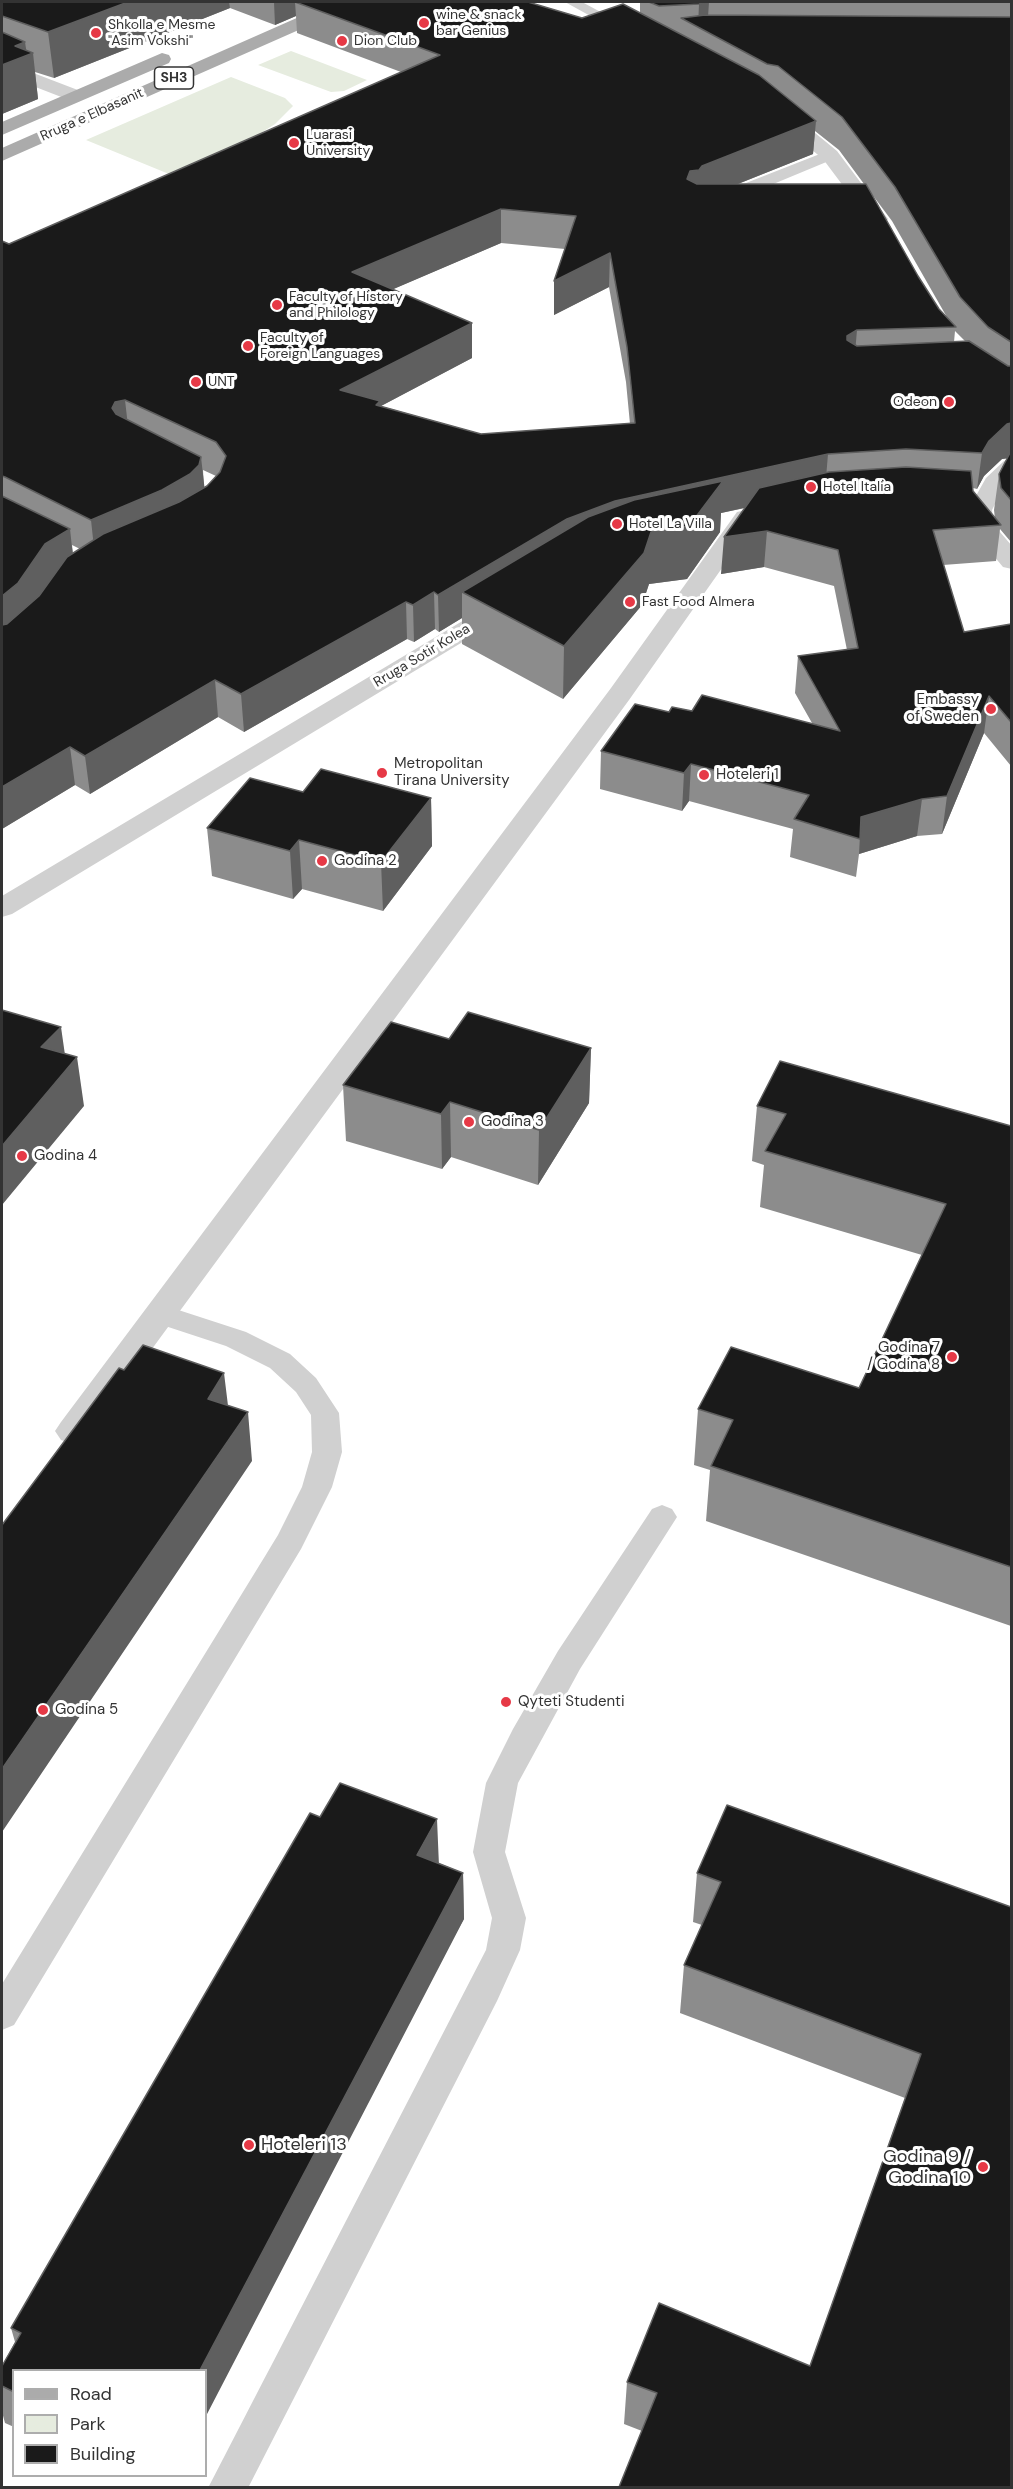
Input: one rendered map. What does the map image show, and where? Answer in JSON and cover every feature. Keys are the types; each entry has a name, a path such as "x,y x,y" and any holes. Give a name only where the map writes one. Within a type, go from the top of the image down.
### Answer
{"main road":[{"name":"Rruga e Elbasanit","path":"2,155 347,2"},
{"name":"Rruga e Elbasanit","path":"2,129 178,52"}],"street":[{"path":"2,67 76,96"},
{"path":"767,104 830,155 888,235"},
{"path":"1011,466 994,483 973,498 980,510 982,526 1011,562"},
{"path":"56,1455 620,694 758,514 714,524"},
{"name":"Rruga Sotir Kolea","path":"2,908 521,596"}],"lane":[{"path":"573,2 645,40"},
{"path":"617,25 639,18"},
{"path":"742,210 706,208 830,155"},
{"path":"849,211 872,211"},
{"path":"2,2014 290,1541 317,1487 327,1452 328,1432 325,1413 306,1384 280,1361 236,1339 160,1314"},
{"path":"227,2487 480,2000 503,1950 509,1918 489,1852 502,1783 524,1738 569,1660 662,1517"}],"green space":[{"path":"291,51 367,80 344,91 331,92 258,65"},
{"path":"231,77 285,98 293,106 275,124 186,181 86,140"}],"building":[{"path":"2,2 128,2 48,32 2,16"},
{"path":"295,2 528,2 582,18 623,4 759,75 816,121 702,166 699,170 690,171 687,179 697,184 866,184 918,276 939,309 956,327 857,330 847,336 847,340 857,346 969,341 1011,366 1011,423 989,441 982,453 906,449 828,454 615,501 567,519 438,595 434,592 413,605 406,602 241,694 215,680 85,756 70,747 2,787 2,625 7,624 39,596 67,557 103,534 179,502 207,486 220,472 226,456 216,442 125,400 115,402 112,408 116,414 201,457 199,465 190,474 162,490 91,520 2,476 2,241 9,244 440,55","holes":["501,209 576,216 554,281 610,253 627,347 635,423 481,434 376,405 380,401 340,390 472,323 352,272"]},
{"path":"649,2 706,2 659,6"},
{"path":"705,15 1011,17 1011,342 988,327 960,297 895,187 842,117 778,66 767,64 681,18"},
{"path":"2,32 25,42 15,46 33,53 2,65"},
{"path":"1011,451 1011,500 1001,488 999,474"},
{"path":"906,467 971,471 973,491 1001,525 933,530 964,632 1011,624 1011,722 989,696 947,796 922,799 861,817 860,839 794,819 809,795 691,764 684,773 601,751 635,704 669,712 672,707 692,711 702,695 840,731 798,656 858,648 838,550 767,531 724,537 759,488 829,472"},
{"path":"723,481 689,526 651,532 644,553 564,646 462,592 588,517 634,500"},
{"path":"2,496 70,529 45,544 18,583 2,596"},
{"path":"321,769 431,798 381,862 299,840 290,851 207,828 250,778 303,792"},
{"path":"2,1010 61,1027 41,1047 77,1057 2,1146"},
{"path":"468,1012 591,1048 539,1130 450,1102 441,1114 343,1085 391,1022 449,1039"},
{"name":"Godina 7 / Godina 8","path":"780,1061 1011,1126 1011,1567 711,1466 733,1420 698,1409 731,1347 859,1388 946,1204 765,1151 786,1114 757,1106"},
{"name":"Godina 5","path":"143,1345 224,1373 208,1399 248,1412 2,1769 2,1525 119,1368 124,1370"},
{"name":"Hoteleri 13","path":"340,1783 437,1819 417,1855 463,1873 201,2369 12,2369 12,2391 2,2386 2,2366 21,2333 11,2328 310,1813 320,1817"},
{"name":"Godina 9 / Godina 10","path":"727,1805 1011,1907 1011,2487 619,2487 657,2393 627,2382 659,2303 810,2366 921,2054 684,1965 721,1882 697,1873"}],"place":[{"name":"wine & snack bar Genius","path":"424,23"},
{"name":"Shkolla e Mesme \"Asim Vokshi\"","path":"96,33"},
{"name":"Dion Club","path":"342,41"},
{"name":"Luarasi University","path":"294,143"},
{"name":"Faculty of History and Philology","path":"277,305"},
{"name":"Faculty of Foreign Languages","path":"248,346"},
{"name":"UNT","path":"196,382"},
{"name":"Odeon","path":"949,402"},
{"name":"Hotel Italia","path":"811,487"},
{"name":"Hotel La Villa","path":"617,524"},
{"name":"Fast Food Almera","path":"630,602"},
{"name":"Embassy of Sweden","path":"991,709"},
{"name":"Metropolitan Tirana University","path":"382,773"},
{"name":"Hoteleri 1","path":"704,775"},
{"name":"Godina 2","path":"322,861"},
{"name":"Godina 3","path":"469,1122"},
{"name":"Godina 4","path":"22,1156"},
{"name":"Godina 7 / Godina 8","path":"952,1357"},
{"name":"Qyteti Studenti","path":"506,1702"},
{"name":"Godina 5","path":"43,1710"},
{"name":"Hoteleri 13","path":"249,2145"},
{"name":"Godina 9 / Godina 10","path":"983,2167"}]}
